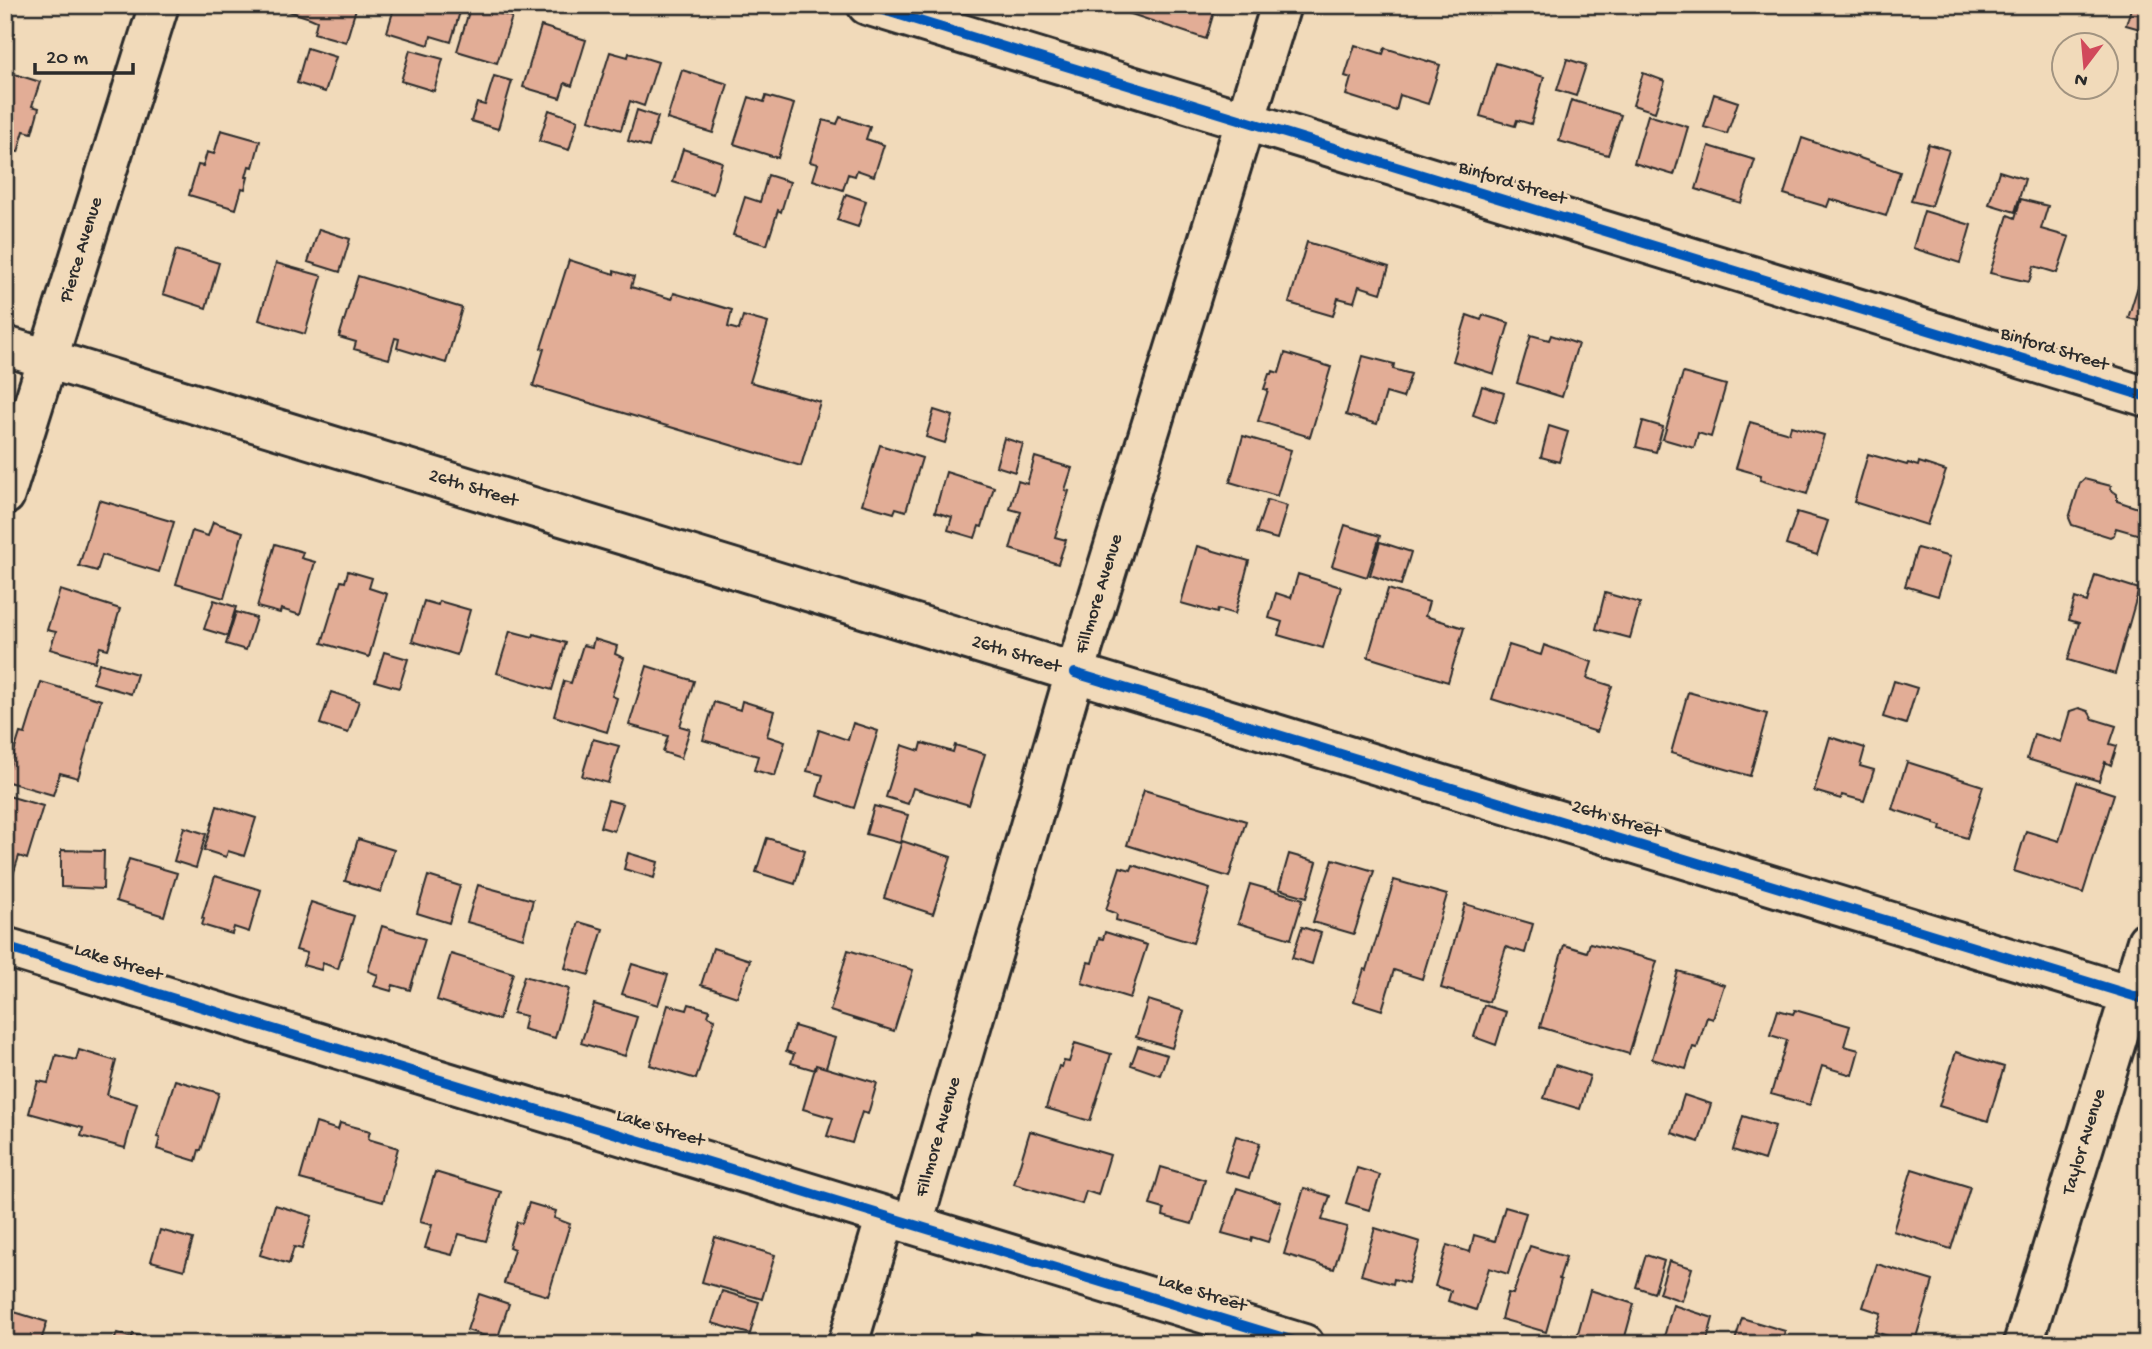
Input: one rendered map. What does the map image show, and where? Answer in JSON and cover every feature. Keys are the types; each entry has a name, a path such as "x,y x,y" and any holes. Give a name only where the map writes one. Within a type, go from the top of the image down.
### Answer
{"street":[{"name":"Pierce Avenue","path":"5,495 159,5"},
{"name":"Binford Street","path":"867,5 2147,397"},
{"name":"Fillmore Avenue","path":"848,1344 900,1220 1075,673 1281,5"},
{"name":"26th Street","path":"5,346 2138,998"},
{"name":"Taylor Avenue","path":"2023,1344 2138,998 2147,941"},
{"name":"Lake Street","path":"5,947 1304,1344"}],"building":[{"path":"270,5 357,5 346,42 314,33 317,21"},
{"path":"395,5 462,5 451,42 431,36 429,45 387,32"},
{"path":"471,5 512,17 497,63 457,51"},
{"path":"1104,5 1216,5 1206,39"},
{"path":"2132,5 2147,5 2147,31 2126,25"},
{"path":"541,26 586,40 572,86 565,83 560,98 523,87"},
{"path":"1355,45 1383,54 1385,48 1440,65 1428,104 1400,95 1396,111 1346,95 1351,78 1345,76"},
{"path":"307,48 336,57 325,92 297,83"},
{"path":"410,50 443,59 434,91 401,81"},
{"path":"610,52 628,57 629,53 658,62 644,106 630,101 621,130 589,120"},
{"path":"1567,59 1586,65 1576,96 1557,90"},
{"path":"1496,63 1544,77 1531,124 1517,120 1515,126 1480,116"},
{"path":"682,70 728,84 713,133 667,119"},
{"path":"5,71 40,82 32,106 39,108 32,133 24,131 18,152 5,148"},
{"path":"1643,73 1665,81 1655,112 1633,105"},
{"path":"494,76 512,81 498,129 471,121 477,103 485,105"},
{"path":"1714,94 1738,102 1727,134 1704,127"},
{"path":"766,96 794,104 778,158 734,144 749,97 764,102"},
{"path":"1571,100 1621,115 1608,155 1559,141"},
{"path":"549,110 578,120 569,150 539,141"},
{"path":"637,110 658,117 649,147 628,141"},
{"path":"1648,115 1688,127 1674,175 1634,163"},
{"path":"840,117 870,127 866,139 884,145 874,176 857,170 855,176 848,174 843,190 813,180 818,164 810,162 823,120 837,124"},
{"path":"221,130 260,141 236,209 189,195 198,165 203,166 207,152 214,154"},
{"path":"1802,138 1900,172 1886,216 1830,199 1827,207 1784,194"},
{"path":"1928,144 1949,150 1931,206 1911,201"},
{"path":"1709,146 1755,160 1741,203 1696,189"},
{"path":"683,149 722,162 713,194 673,182"},
{"path":"1999,171 2025,179 2015,212 1989,204"},
{"path":"768,175 790,182 767,245 733,235 745,197 760,202"},
{"path":"846,194 866,201 858,227 837,220"},
{"path":"2021,199 2048,206 2041,229 2069,237 2057,273 2034,266 2029,282 1990,273 2008,215 2015,218"},
{"path":"1924,211 1971,225 1960,263 1913,248"},
{"path":"319,229 350,239 340,272 308,262"},
{"path":"1307,242 1389,267 1381,293 1359,286 1354,302 1338,298 1333,316 1289,303"},
{"path":"176,250 219,263 206,308 163,294"},
{"path":"569,260 614,274 614,271 634,277 631,287 672,299 674,293 732,310 728,327 739,330 743,316 768,323 750,382 820,402 801,466 533,386 544,349 541,348"},
{"path":"276,263 322,276 305,334 259,320"},
{"path":"358,276 462,308 446,363 397,348 399,339 395,338 389,359 354,349 356,342 339,337"},
{"path":"2140,280 2147,282 2147,323 2128,318"},
{"path":"1467,315 1481,320 1483,315 1509,323 1494,374 1453,361"},
{"path":"1531,335 1549,340 1551,335 1578,344 1562,397 1517,383"},
{"path":"1285,353 1331,367 1310,437 1258,421 1268,390 1264,389 1269,374 1273,371 1279,373"},
{"path":"1363,356 1394,364 1393,369 1411,374 1403,398 1386,393 1377,424 1346,415"},
{"path":"1683,373 1726,385 1711,437 1698,433 1694,448 1663,439"},
{"path":"1482,386 1504,393 1495,423 1473,415"},
{"path":"934,410 953,416 945,443 926,437"},
{"path":"1643,421 1663,427 1656,452 1636,447"},
{"path":"1750,422 1789,433 1791,426 1824,435 1807,494 1760,480 1761,475 1736,468"},
{"path":"1549,426 1568,432 1559,462 1541,457"},
{"path":"1243,436 1291,450 1277,496 1230,482"},
{"path":"1004,438 1023,444 1015,472 996,466"},
{"path":"880,445 922,458 906,511 896,508 894,513 862,504"},
{"path":"1868,454 1907,465 1918,466 1919,462 1946,471 1927,525 1854,502"},
{"path":"1035,457 1072,468 1065,490 1069,491 1055,537 1066,540 1058,564 1010,549 1021,512 1010,509 1018,481 1027,484"},
{"path":"946,472 994,487 982,527 979,526 975,538 948,530 952,517 935,512"},
{"path":"2084,479 2111,486 2110,489 2117,494 2117,501 2147,511 2147,537 2116,528 2114,535 2110,537 2072,525 2069,518 2080,483"},
{"path":"99,500 174,522 159,572 102,555 97,571 79,566"},
{"path":"1267,500 1287,506 1277,539 1256,533"},
{"path":"1797,512 1828,521 1817,555 1786,545"},
{"path":"213,522 243,532 224,598 176,584 192,531 208,536"},
{"path":"1345,525 1380,536 1367,577 1332,566"},
{"path":"1380,542 1411,552 1401,585 1370,575"},
{"path":"275,544 303,552 301,558 315,562 300,615 281,609 280,613 257,607"},
{"path":"1197,546 1249,561 1235,614 1218,609 1217,613 1181,603"},
{"path":"1917,548 1950,557 1938,596 1905,586"},
{"path":"348,571 372,578 369,588 387,594 369,657 322,643 341,581 345,582"},
{"path":"1298,574 1341,587 1323,648 1278,635 1282,622 1269,618 1276,593 1291,598"},
{"path":"2095,575 2139,589 2115,674 2068,660 2079,623 2069,620 2075,598 2087,602"},
{"path":"1388,589 1429,602 1425,616 1464,628 1448,682 1368,657"},
{"path":"60,590 120,609 108,649 100,647 95,662 50,649 56,632 47,630"},
{"path":"1605,593 1640,603 1630,638 1596,629"},
{"path":"214,600 236,607 227,636 204,629"},
{"path":"424,601 438,605 439,601 470,610 457,655 412,641"},
{"path":"236,612 256,618 246,650 226,644"},
{"path":"510,631 566,643 552,690 497,673"},
{"path":"594,639 617,646 615,654 624,658 612,696 617,698 607,732 554,716 564,681 571,683 583,645 592,647"},
{"path":"1509,645 1541,655 1544,645 1592,662 1587,678 1612,686 1597,732 1492,699"},
{"path":"384,652 408,659 399,688 375,681"},
{"path":"99,663 137,674 131,694 93,683"},
{"path":"647,666 694,681 680,726 690,729 681,758 663,752 668,736 629,725"},
{"path":"1894,681 1917,688 1906,724 1883,717"},
{"path":"41,682 101,700 78,778 60,773 53,795 5,781 20,733 25,734"},
{"path":"331,692 359,701 348,733 320,724"},
{"path":"1688,692 1767,714 1750,776 1671,753"},
{"path":"742,701 774,711 767,736 785,742 775,776 754,770 758,756 703,740 714,702 740,710"},
{"path":"2079,708 2088,711 2093,719 2116,726 2110,744 2117,746 2111,765 2105,762 2099,781 2027,759 2034,734 2061,742 2070,711"},
{"path":"853,723 878,731 854,808 817,796 823,775 807,771 819,730 848,740"},
{"path":"1830,737 1865,748 1860,766 1874,770 1864,801 1842,795 1841,799 1814,791"},
{"path":"593,739 619,746 608,783 582,776"},
{"path":"922,743 953,752 955,745 985,754 969,805 913,788 908,804 886,797 902,745 920,751"},
{"path":"1907,762 1983,786 1967,838 1940,830 1941,826 1934,822 1892,809"},
{"path":"2077,782 2114,794 2083,893 2014,871 2026,831 2059,841"},
{"path":"1144,790 1246,821 1229,877 1127,845"},
{"path":"5,795 43,806 27,859 19,856 11,881 5,880"},
{"path":"608,800 623,804 614,831 600,827"},
{"path":"217,806 256,818 244,856 228,851 226,857 204,850"},
{"path":"874,806 908,815 900,843 866,834"},
{"path":"184,827 206,834 196,868 174,861"},
{"path":"767,838 805,850 795,884 756,872"},
{"path":"358,839 394,850 381,892 345,881"},
{"path":"902,841 951,857 933,914 884,898"},
{"path":"61,850 104,851 103,889 61,887"},
{"path":"628,853 658,862 654,878 624,869"},
{"path":"1289,854 1317,862 1307,897 1279,889"},
{"path":"129,859 177,873 164,916 116,901"},
{"path":"1333,859 1374,871 1354,934 1313,922"},
{"path":"1133,865 1210,889 1193,943 1116,920 1117,914 1106,910 1120,867 1131,870"},
{"path":"215,876 261,890 249,932 234,927 232,934 202,925"},
{"path":"428,876 460,886 449,923 417,913"},
{"path":"1394,880 1447,895 1422,979 1394,970 1382,1010 1354,1001 1364,969 1367,970"},
{"path":"1250,884 1303,899 1291,939 1238,923"},
{"path":"478,885 533,900 523,938 467,922"},
{"path":"311,902 354,916 338,969 323,963 321,970 303,965 307,953 296,950"},
{"path":"1465,904 1533,924 1525,953 1506,947 1489,1002 1441,988"},
{"path":"579,922 603,929 589,975 565,968"},
{"path":"382,926 425,939 410,990 393,985 391,991 374,986 378,975 368,971"},
{"path":"1302,927 1321,933 1312,964 1292,958"},
{"path":"1105,932 1147,945 1130,998 1082,983 1088,962 1092,963 1099,938 1103,939"},
{"path":"1590,943 1657,961 1629,1054 1540,1027 1564,945 1587,952"},
{"path":"713,948 750,960 737,997 701,985"},
{"path":"848,950 913,970 894,1031 830,1011"},
{"path":"451,954 513,973 499,1020 437,1000"},
{"path":"632,964 668,975 658,1005 622,994"},
{"path":"1678,971 1724,985 1713,1019 1707,1017 1697,1048 1693,1047 1686,1069 1652,1059"},
{"path":"524,976 569,989 555,1038 523,1029 526,1016 513,1013"},
{"path":"1148,1000 1184,1011 1172,1048 1136,1037"},
{"path":"594,1004 637,1017 625,1056 581,1043"},
{"path":"689,1004 710,1010 708,1016 715,1019 696,1079 650,1065 668,1005 687,1010"},
{"path":"1484,1005 1506,1012 1496,1045 1474,1037"},
{"path":"1778,1010 1793,1014 1795,1010 1850,1026 1844,1046 1859,1050 1852,1075 1822,1066 1810,1105 1771,1094 1787,1040 1770,1035"},
{"path":"794,1026 835,1038 826,1068 816,1065 815,1070 791,1063 794,1054 786,1051"},
{"path":"1075,1043 1111,1054 1090,1121 1046,1108 1059,1066 1062,1067 1064,1061 1069,1062"},
{"path":"1138,1046 1167,1055 1160,1075 1131,1065"},
{"path":"79,1050 116,1061 107,1095 137,1104 125,1148 81,1136 83,1128 29,1113 38,1081 48,1083 56,1055 76,1060"},
{"path":"1956,1052 2004,1067 1988,1121 1939,1106"},
{"path":"816,1065 877,1083 868,1114 862,1112 852,1143 827,1136 833,1118 803,1109"},
{"path":"1555,1065 1590,1076 1580,1109 1544,1098"},
{"path":"175,1080 219,1093 196,1161 157,1149 160,1138 157,1137"},
{"path":"1684,1095 1711,1104 1699,1142 1672,1133"},
{"path":"1743,1116 1775,1126 1764,1160 1733,1150"},
{"path":"316,1123 338,1130 340,1123 370,1131 368,1139 398,1148 383,1202 300,1179"},
{"path":"1030,1131 1110,1155 1098,1195 1086,1191 1082,1204 1014,1184"},
{"path":"1236,1136 1260,1143 1249,1178 1225,1171"},
{"path":"1161,1167 1205,1180 1192,1224 1163,1216 1164,1209 1150,1205"},
{"path":"1357,1168 1380,1175 1369,1210 1346,1203"},
{"path":"1912,1169 1970,1187 1951,1249 1893,1231"},
{"path":"435,1172 501,1192 486,1241 459,1234 452,1255 425,1248 432,1225 420,1222"},
{"path":"1237,1188 1281,1202 1268,1242 1252,1237 1251,1241 1222,1233"},
{"path":"1304,1188 1330,1196 1322,1220 1347,1227 1334,1269 1284,1254"},
{"path":"529,1203 556,1211 554,1218 570,1224 548,1296 504,1283 514,1249 509,1247 517,1222 522,1223"},
{"path":"275,1205 312,1216 302,1249 294,1247 289,1264 260,1255"},
{"path":"1505,1207 1526,1213 1508,1274 1489,1268 1476,1310 1448,1301 1451,1291 1435,1286 1447,1245 1470,1252 1474,1235 1495,1241"},
{"path":"1375,1228 1420,1242 1408,1283 1394,1279 1393,1284 1361,1275"},
{"path":"160,1230 193,1239 184,1270 151,1261"},
{"path":"715,1237 775,1255 762,1299 702,1282"},
{"path":"1530,1246 1566,1257 1546,1332 1501,1319 1508,1293 1513,1294"},
{"path":"1646,1255 1664,1261 1654,1293 1636,1287"},
{"path":"1669,1261 1692,1268 1682,1301 1659,1293"},
{"path":"1877,1264 1933,1281 1914,1344 1875,1332 1881,1313 1863,1307"},
{"path":"1590,1290 1634,1304 1623,1344 1598,1339 1597,1344 1576,1340"},
{"path":"722,1291 759,1302 750,1334 712,1323"},
{"path":"479,1294 509,1304 497,1340 467,1330"},
{"path":"1673,1305 1713,1318 1706,1344 1662,1344"},
{"path":"11,1311 47,1322 40,1344 5,1342"},
{"path":"1742,1318 1785,1331 1781,1344 1734,1344"},
{"path":"117,1333 132,1338 133,1334 156,1341 155,1344 113,1344"},
{"path":"976,1333 1011,1344 972,1344"}],"cycle path":[{"path":"867,5 2147,397"},
{"path":"1075,673 2147,1000"},
{"path":"5,947 1304,1344"}]}
